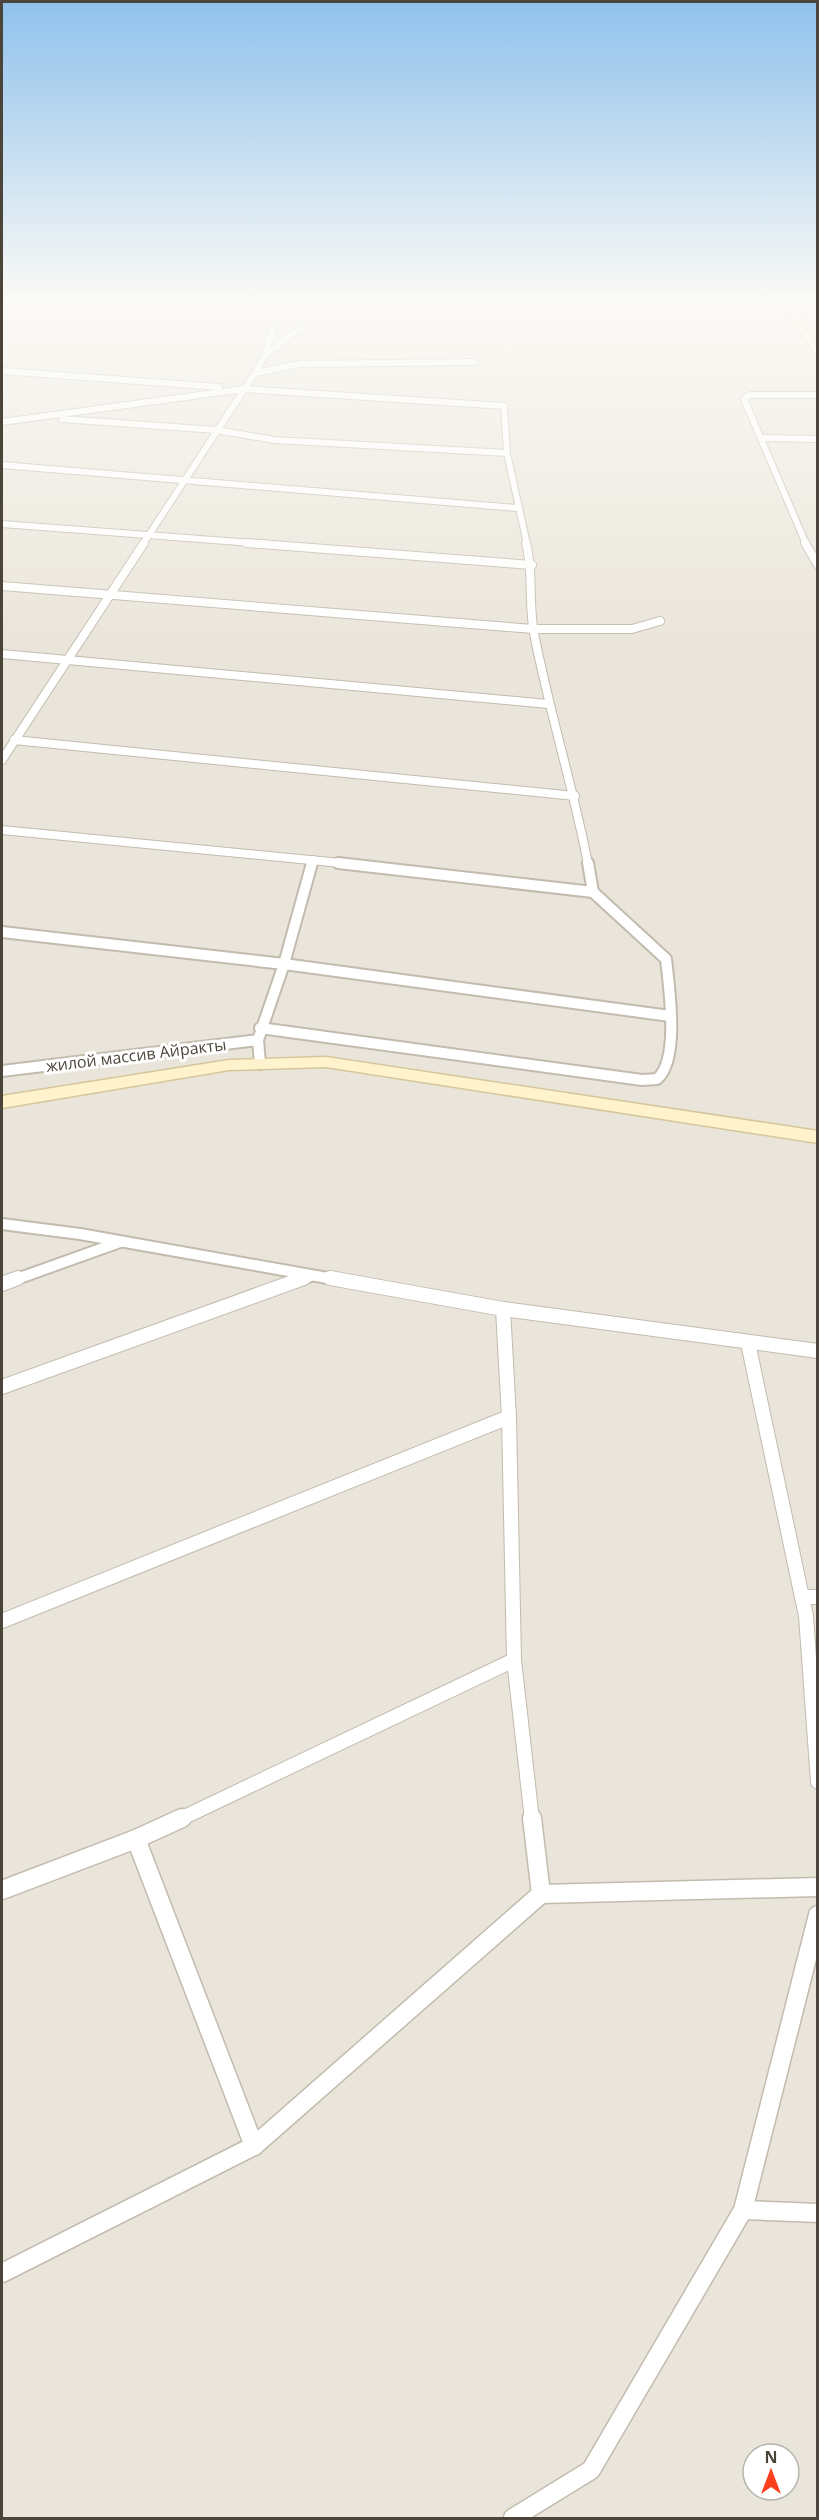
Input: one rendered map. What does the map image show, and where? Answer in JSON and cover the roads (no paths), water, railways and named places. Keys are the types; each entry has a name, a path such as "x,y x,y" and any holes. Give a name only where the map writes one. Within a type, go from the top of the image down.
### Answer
{"main road":[{"path":"2,1102 229,1065 326,1062 818,1137"}],"street":[{"path":"2,422 57,415"},
{"path":"2,760 107,595 150,536 227,415"},
{"path":"505,415 507,453 517,508 532,565 533,629 548,704 574,796 593,892"},
{"path":"752,415 816,565"},
{"path":"40,417 216,430 273,440 507,453"},
{"path":"762,438 818,439"},
{"path":"2,465 517,508"},
{"path":"2,524 532,565"},
{"path":"2,586 533,629 632,629 660,621"},
{"path":"2,654 548,704"},
{"path":"14,740 574,796"},
{"path":"2,830 313,860 593,892 666,959 670,1016 284,964 2,932"},
{"path":"260,1064 259,1034 284,964 313,860"},
{"name":"жилой массив Айракты","path":"2,1071 259,1034 655,1080 661,1077 667,1064 670,1016"},
{"path":"2,1224 122,1242 503,1309 818,1351"},
{"path":"2,1284 122,1242"},
{"path":"2,1387 314,1275"},
{"path":"503,1309 509,1417 514,1660 541,1894"},
{"path":"748,1343 806,1616 818,1782"},
{"path":"2,1621 509,1417"},
{"path":"802,1597 818,1597"},
{"path":"2,1890 136,1839 296,1766 514,1660"},
{"path":"136,1839 254,2146"},
{"path":"2,2273 254,2146 541,1894 818,1887"},
{"path":"513,2518 591,2470 743,2210 818,1915"},
{"path":"743,2210 818,2213"}]}
